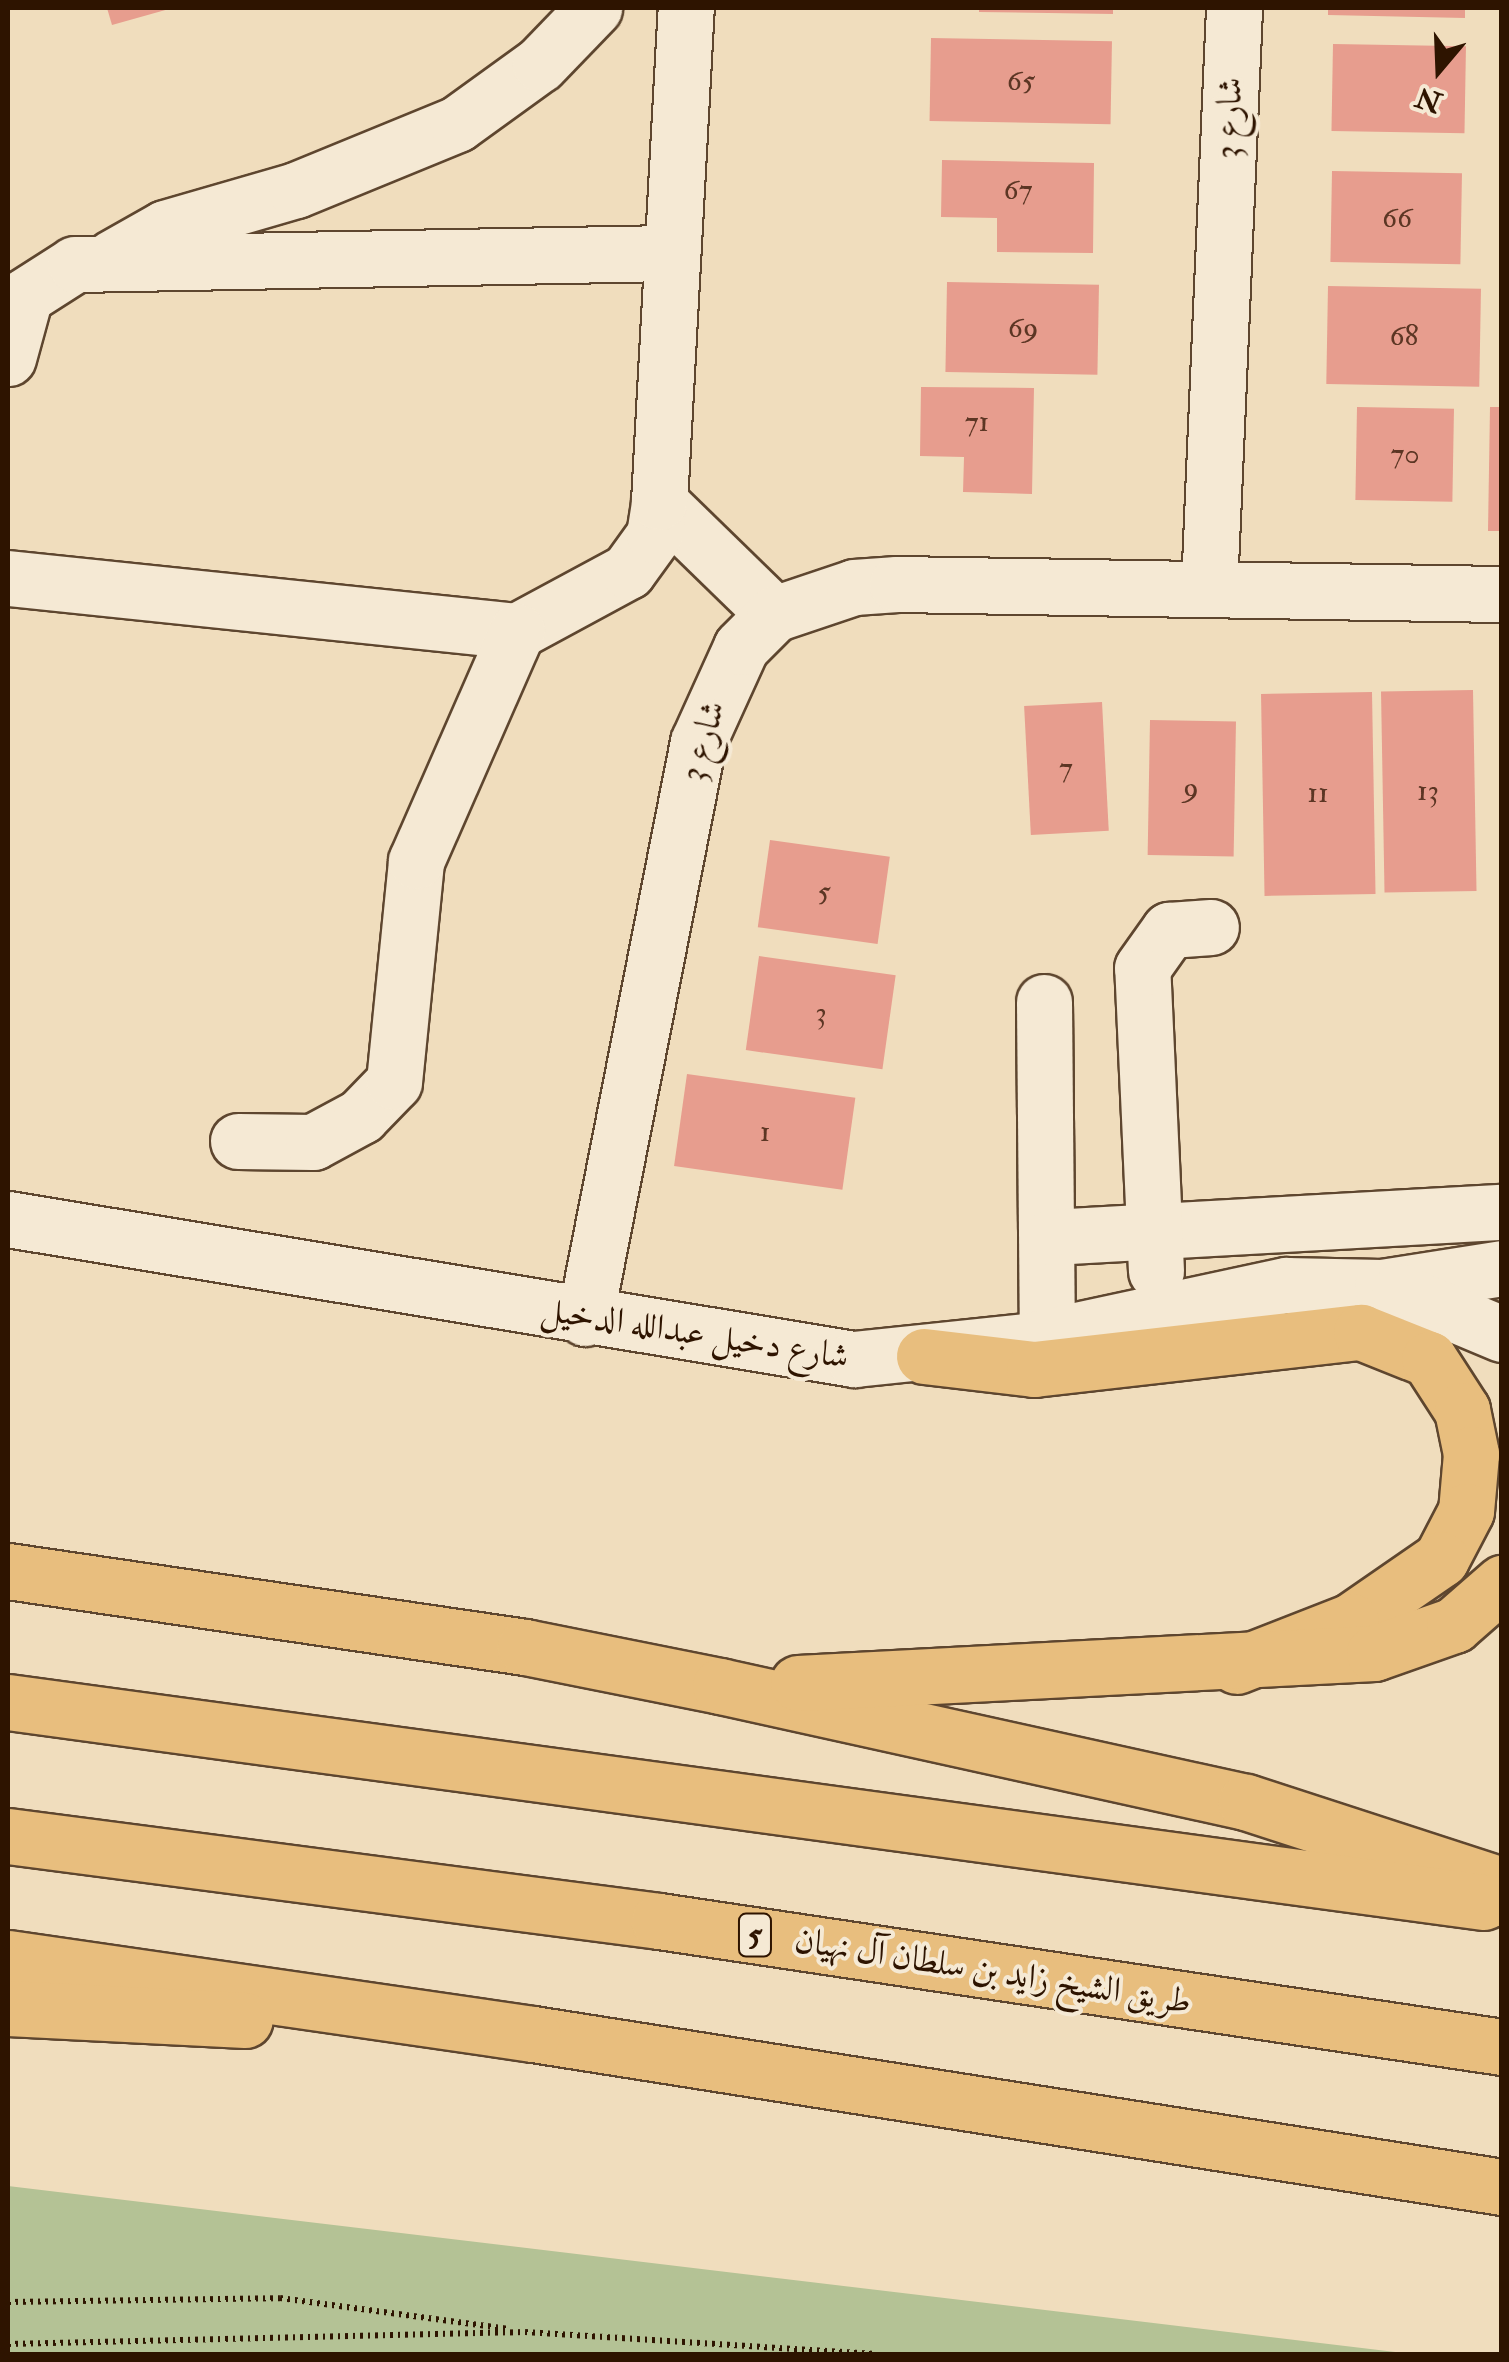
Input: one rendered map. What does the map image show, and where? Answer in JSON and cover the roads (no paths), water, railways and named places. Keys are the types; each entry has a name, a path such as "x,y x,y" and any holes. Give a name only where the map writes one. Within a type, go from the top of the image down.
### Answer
{"main road":[{"path":"924,1356 1034,1369 1361,1332 1429,1359 1462,1410 1471,1454 1466,1511 1441,1559 1351,1620 1236,1666"},
{"path":"8,1572 524,1647 720,1686 1246,1802 1502,1885"},
{"path":"720,1686 1236,1666 1374,1653 1428,1638 1502,1583"},
{"path":"8,1702 1502,1904"},
{"name":"طريق الشيخ زايد بن سلطان آل نهيان","path":"8,1836 679,1924 1502,2047"},
{"path":"8,1958 533,2034 1398,2174 1502,2187"},
{"path":"8,2008 533,2034"}],"street":[{"path":"101,264 166,228 296,190 457,124 540,64 594,8"},
{"path":"8,578 518,631 628,571 654,535 659,502 669,252 686,8"},
{"name":"شارع 3","path":"1208,588 1234,8"},
{"path":"8,358 25,296 76,264 669,252"},
{"path":"659,502 774,614 854,587 1502,594"},
{"name":"شارع 3","path":"585,1318 698,742 716,690 774,614"},
{"path":"238,1140 313,1142 361,1116 394,1082 416,860 518,631"},
{"path":"1158,1308 1142,968 1169,930 1211,927"},
{"path":"1044,1002 1051,1236 1047,1336"},
{"path":"1051,1236 1154,1236 1502,1212"},
{"name":"شارع دخيل عبدالله الدخيل","path":"8,1219 585,1318 854,1359 924,1356 1047,1336 1158,1308 1286,1285 1382,1286 1502,1268"},
{"name":"شارع دخيل عبدالله الدخيل","path":"1382,1286 1502,1334"},
{"path":"1398,2174 1502,2196"}]}
